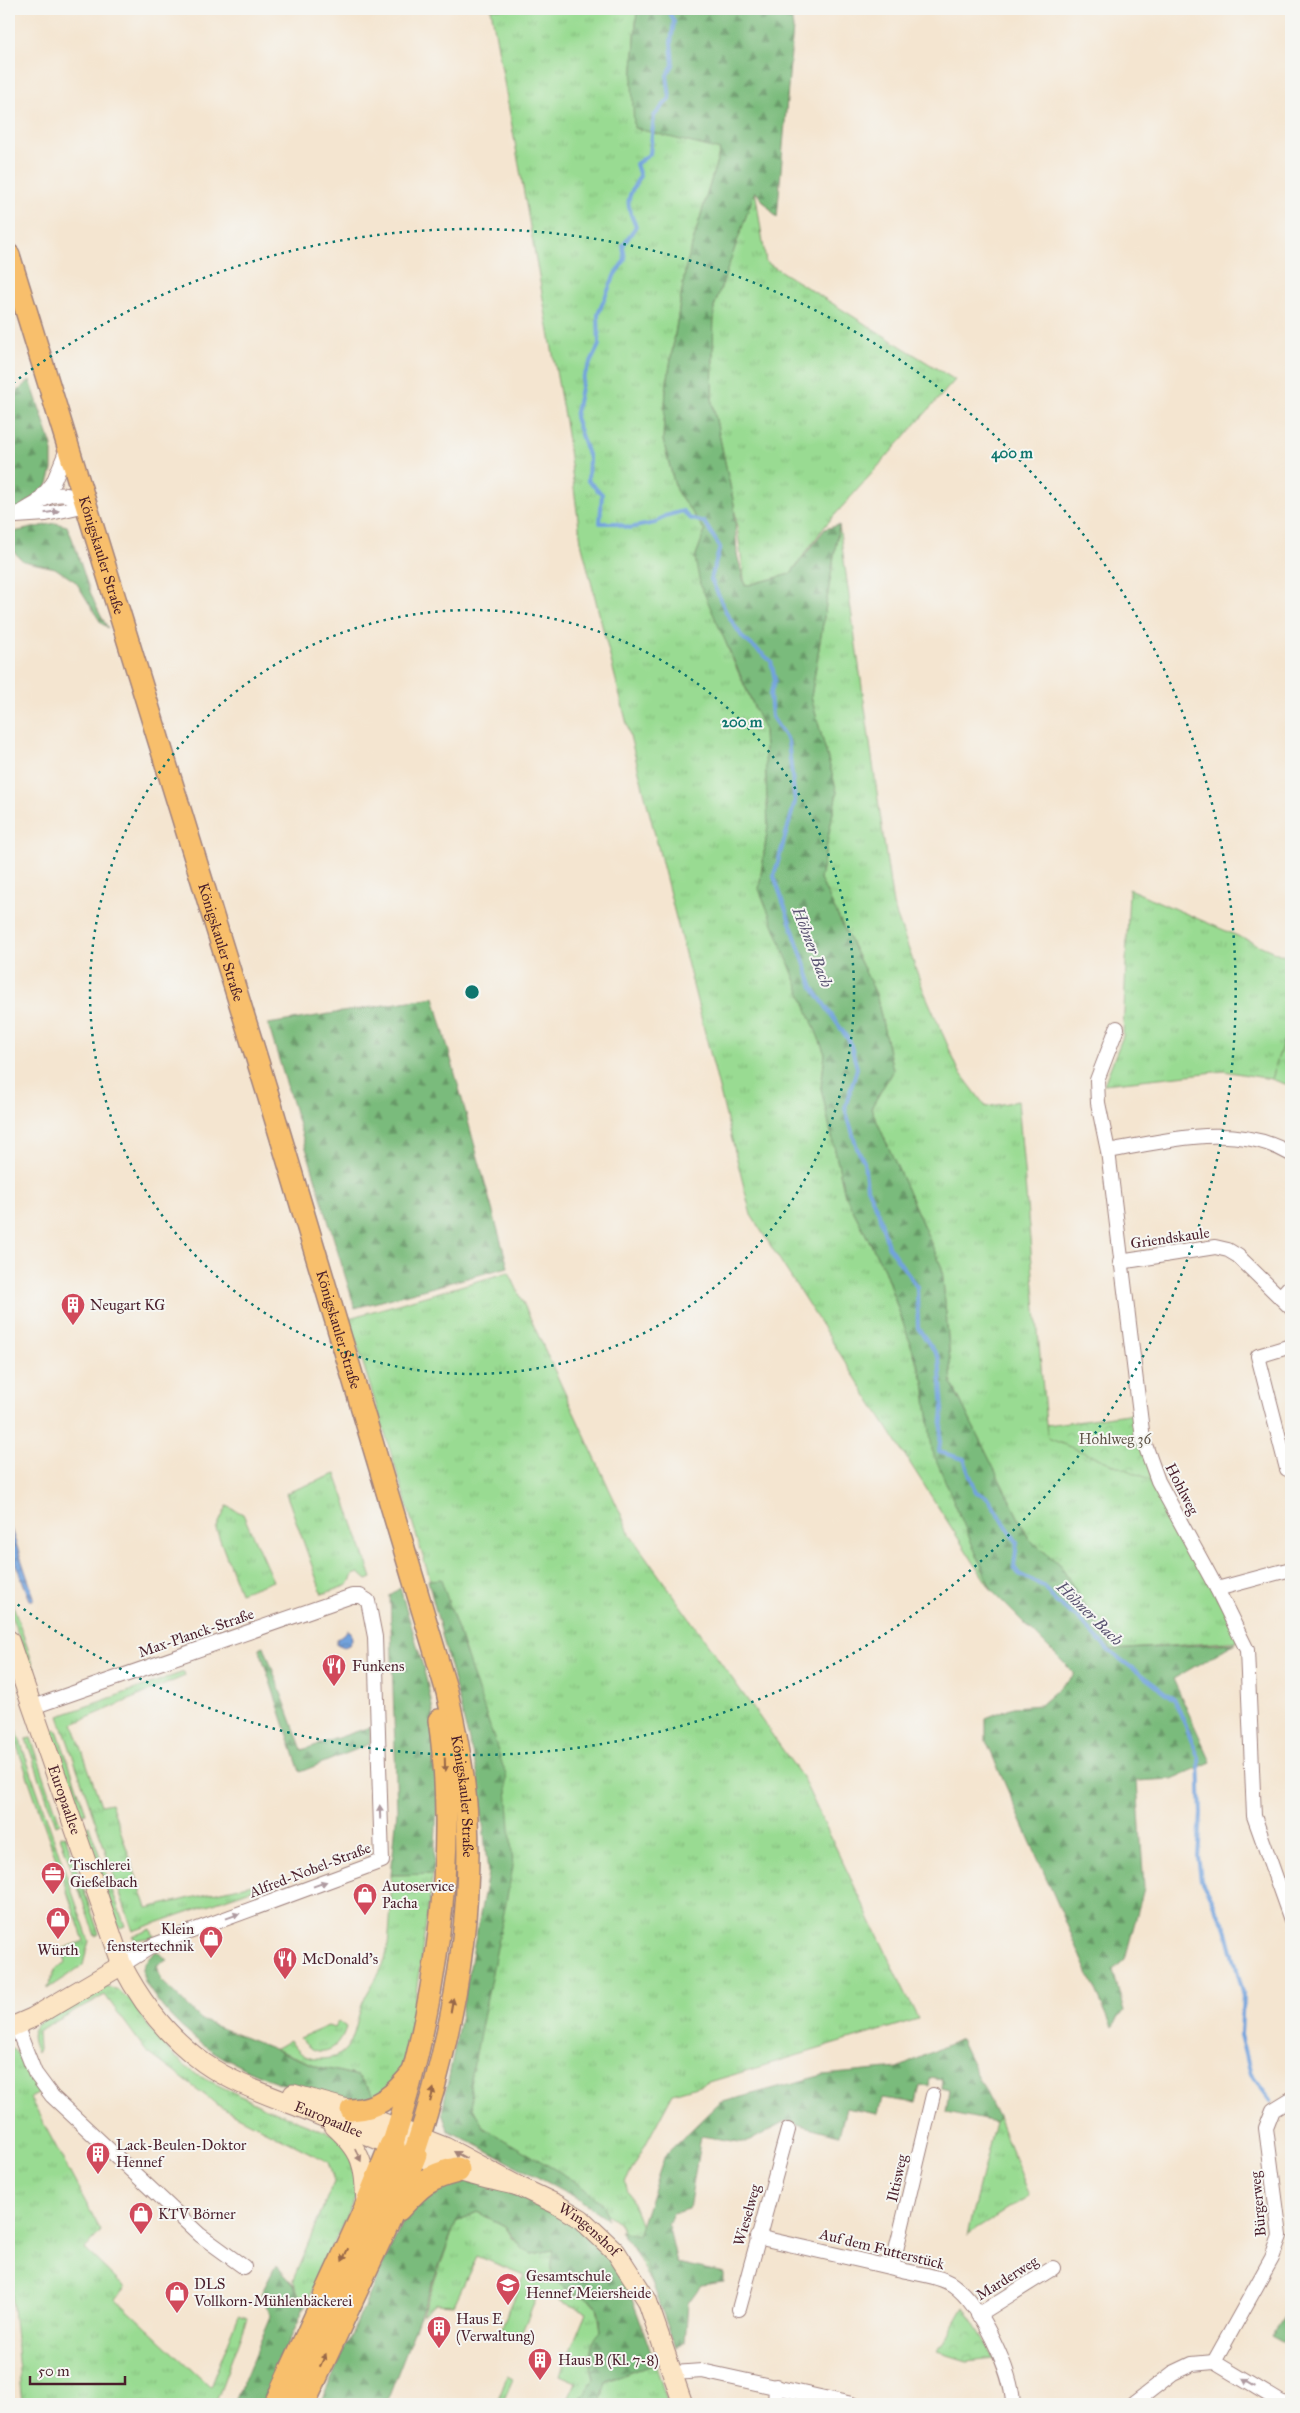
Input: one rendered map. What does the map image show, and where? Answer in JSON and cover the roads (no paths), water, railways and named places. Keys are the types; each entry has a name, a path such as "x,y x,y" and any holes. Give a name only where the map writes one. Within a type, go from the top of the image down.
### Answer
{"highway":[{"path":"302,2404 406,2141"},
{"path":"277,2404 377,2214 424,2181 434,2176 458,2170"}],"main road":[{"name":"Königskauler Straße","path":"9,254 269,1098 447,1692 463,1773 467,1819 462,1946 444,2053 406,2141"},
{"name":"Königskauler Straße","path":"406,2141 415,2069 426,2019 438,1937 444,1855 445,1758 427,1630"},
{"name":"Europaallee","path":"9,1640 122,1964 134,1989 154,2017 176,2040 205,2064 242,2083 326,2118 406,2141"},
{"path":"12,2026 44,2011 122,1964"},
{"path":"351,2110 378,2105 395,2092 415,2069"},
{"name":"Europaallee","path":"242,2083 303,2096 351,2110 406,2141"},
{"path":"326,2118 350,2141 361,2158 377,2214"},
{"name":"Wingenshof","path":"406,2141 458,2170 518,2186"},
{"name":"Wingenshof","path":"406,2141 446,2147 518,2186 572,2212 616,2252 647,2300 684,2404"}],"street":[{"path":"40,500 53,483 68,447"},
{"path":"12,517 40,500 52,496 69,496 87,505"},
{"path":"12,517 46,514 87,505"},
{"name":"Hohlweg","path":"1117,1028 1097,1080 1098,1103 1108,1152 1140,1421 1149,1460 1158,1481 1217,1589 1247,1650 1254,1816 1291,1920"},
{"path":"1108,1152 1204,1135 1258,1139 1291,1154"},
{"name":"Griendskaule","path":"1120,1262 1216,1247 1228,1250 1238,1256 1291,1308"},
{"path":"1280,1297 1291,1285"},
{"path":"1291,1346 1258,1356 1287,1469 1291,1468"},
{"path":"1217,1589 1291,1570"},
{"name":"Max-Planck-Straße","path":"33,1707 352,1596 360,1596 368,1601"},
{"name":"Alfred-Nobel-Straße","path":"122,1964 154,1945 382,1860 375,1637 368,1601"},
{"path":"12,2026 35,2073 52,2096 200,2235 244,2267"},
{"name":"Iltisweg","path":"892,2267 933,2095"},
{"name":"Bürgerweg","path":"1214,2362 1272,2258 1280,2236 1266,2128 1273,2110 1291,2099"},
{"name":"Wieselweg","path":"739,2309 757,2236 788,2130"},
{"name":"Auf dem Futterstück","path":"757,2236 892,2267 952,2284 968,2298 1003,2361 1013,2394 1014,2404"},
{"name":"Marderweg","path":"978,2315 1053,2268"},
{"path":"1138,2403 1173,2373 1192,2364 1214,2362 1284,2404"},
{"path":"674,2373 702,2371 852,2404"},
{"path":"775,2404 776,2386"}],"water":[{"path":"9,1523 34,1600 30,1600 9,1547"},
{"path":"348,1630 351,1632 352,1639 349,1645 344,1647 337,1644 337,1639"}],"waterway":[{"name":"Höhner Bach","path":"667,9 674,21 671,42 673,65 667,75 670,98 654,116 650,154 636,164 640,176 629,200 630,211 636,226 623,246 625,260 615,274 598,314 599,345 583,378 575,417 589,458 588,481 602,494 600,523 615,523 629,528 655,523 665,516 683,511 689,518 704,522 720,547 711,579 727,614 743,638 771,661 775,680 770,695 772,717 788,741 795,802 774,876 813,988 850,1042 857,1068 845,1108 857,1148 864,1162 867,1188 878,1211 888,1246 917,1287 918,1328 939,1358 943,1409 939,1452 964,1459 976,1492 987,1497 1017,1542 1014,1567 1019,1574 1043,1586 1056,1602 1081,1621 1108,1650 1175,1700 1199,1758 1201,1814 1198,1856 1201,1880 1226,1928 1243,1993 1241,2035 1251,2074 1270,2100"}],"place":[{"name":"Neugart KG","path":"73,1326"},
{"name":"Funkens","path":"334,1687"},
{"name":"Tischlerei Gießelbach","path":"53,1895"},
{"name":"Autoservice Pacha","path":"365,1916"},
{"name":"Würth","path":"58,1940"},
{"name":"Klein fenstertechnik","path":"211,1959"},
{"name":"McDonald's","path":"285,1980"},
{"name":"Lack-Beulen-Doktor Hennef","path":"98,2175"},
{"name":"KTV Börner","path":"141,2235"},
{"name":"Gesamtschule Hennef Meiersheide","path":"508,2306"},
{"name":"DLS Vollkorn-Mühlenbäckerei","path":"177,2314"},
{"name":"Haus E (Verwaltung)","path":"439,2349"},
{"name":"Haus B (Kl. 7-8)","path":"540,2381"}],"park label":[{"name":"Hohlweg 36","path":"1115,1439"}]}
